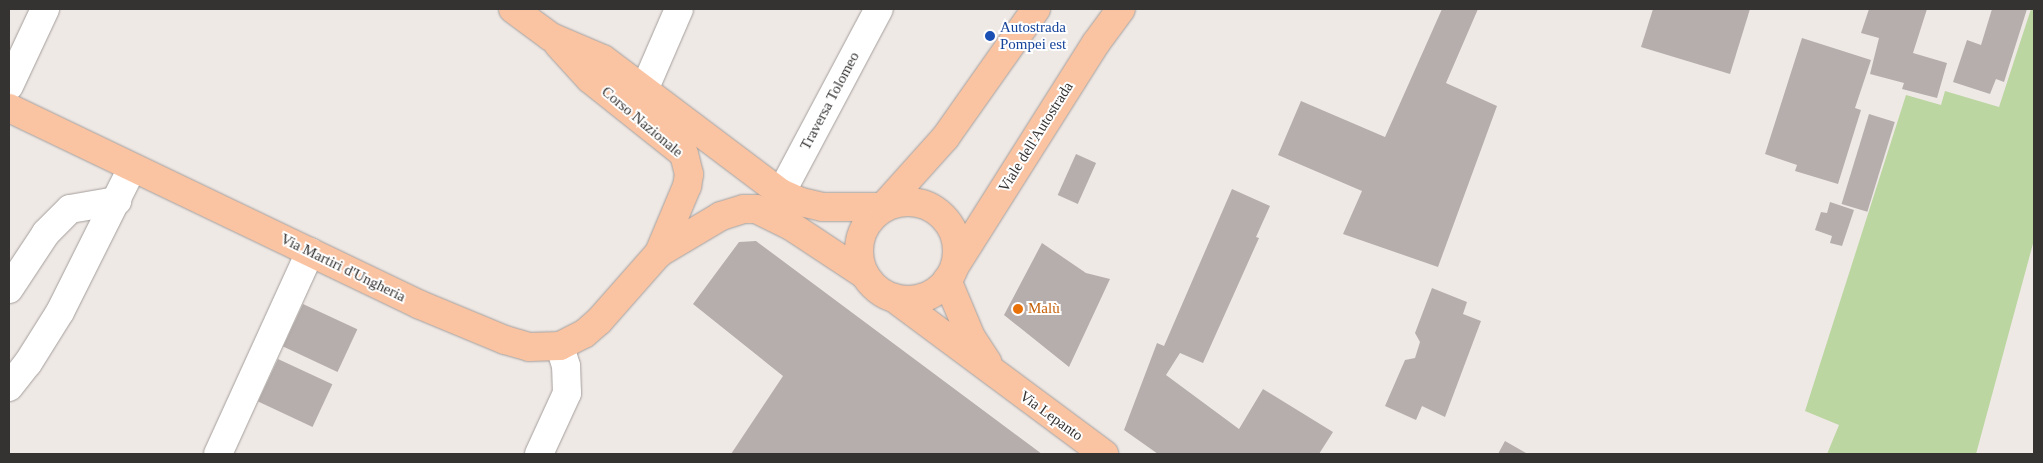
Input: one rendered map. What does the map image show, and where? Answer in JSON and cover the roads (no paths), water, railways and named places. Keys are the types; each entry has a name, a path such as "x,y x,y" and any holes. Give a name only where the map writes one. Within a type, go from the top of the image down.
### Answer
{"main road":[{"name":"Corso Nazionale","path":"513,9 551,37 590,79 684,154 689,174 687,186 659,253"},
{"path":"883,208 897,202 912,201 927,205 939,212 950,224 956,238 957,252 951,274 937,291 924,298 909,300 894,298 872,285 865,275 859,260 861,238 871,217 883,208 945,138 1036,9"},
{"name":"Viale dell'Autostrada","path":"951,274 1096,42 1121,9"},
{"name":"Corso Nazionale","path":"551,37 603,59 781,193 801,202 822,207 883,208"},
{"name":"Via Martiri d'Ungheria","path":"9,108 418,304 505,340 529,347 560,346 584,334 599,321 659,253"},
{"path":"659,253 721,216 744,209 756,210 791,226 865,275"},
{"name":"Via Lepanto","path":"951,274 971,337 998,377"},
{"name":"Via Lepanto","path":"894,298 1104,454"}],"street":[{"path":"9,86 45,9"},
{"path":"644,90 679,9"},
{"name":"Traversa Tolomeo","path":"781,193 878,9"},
{"path":"9,387 28,363 60,312 132,168"},
{"path":"9,289 46,234 70,209 116,201"},
{"path":"218,454 310,252"},
{"path":"539,454 567,393 567,373 560,346"}],"place":[{"name":"Autostrada Pompei est","path":"990,36"},
{"name":"Malù","path":"1018,309"}]}
